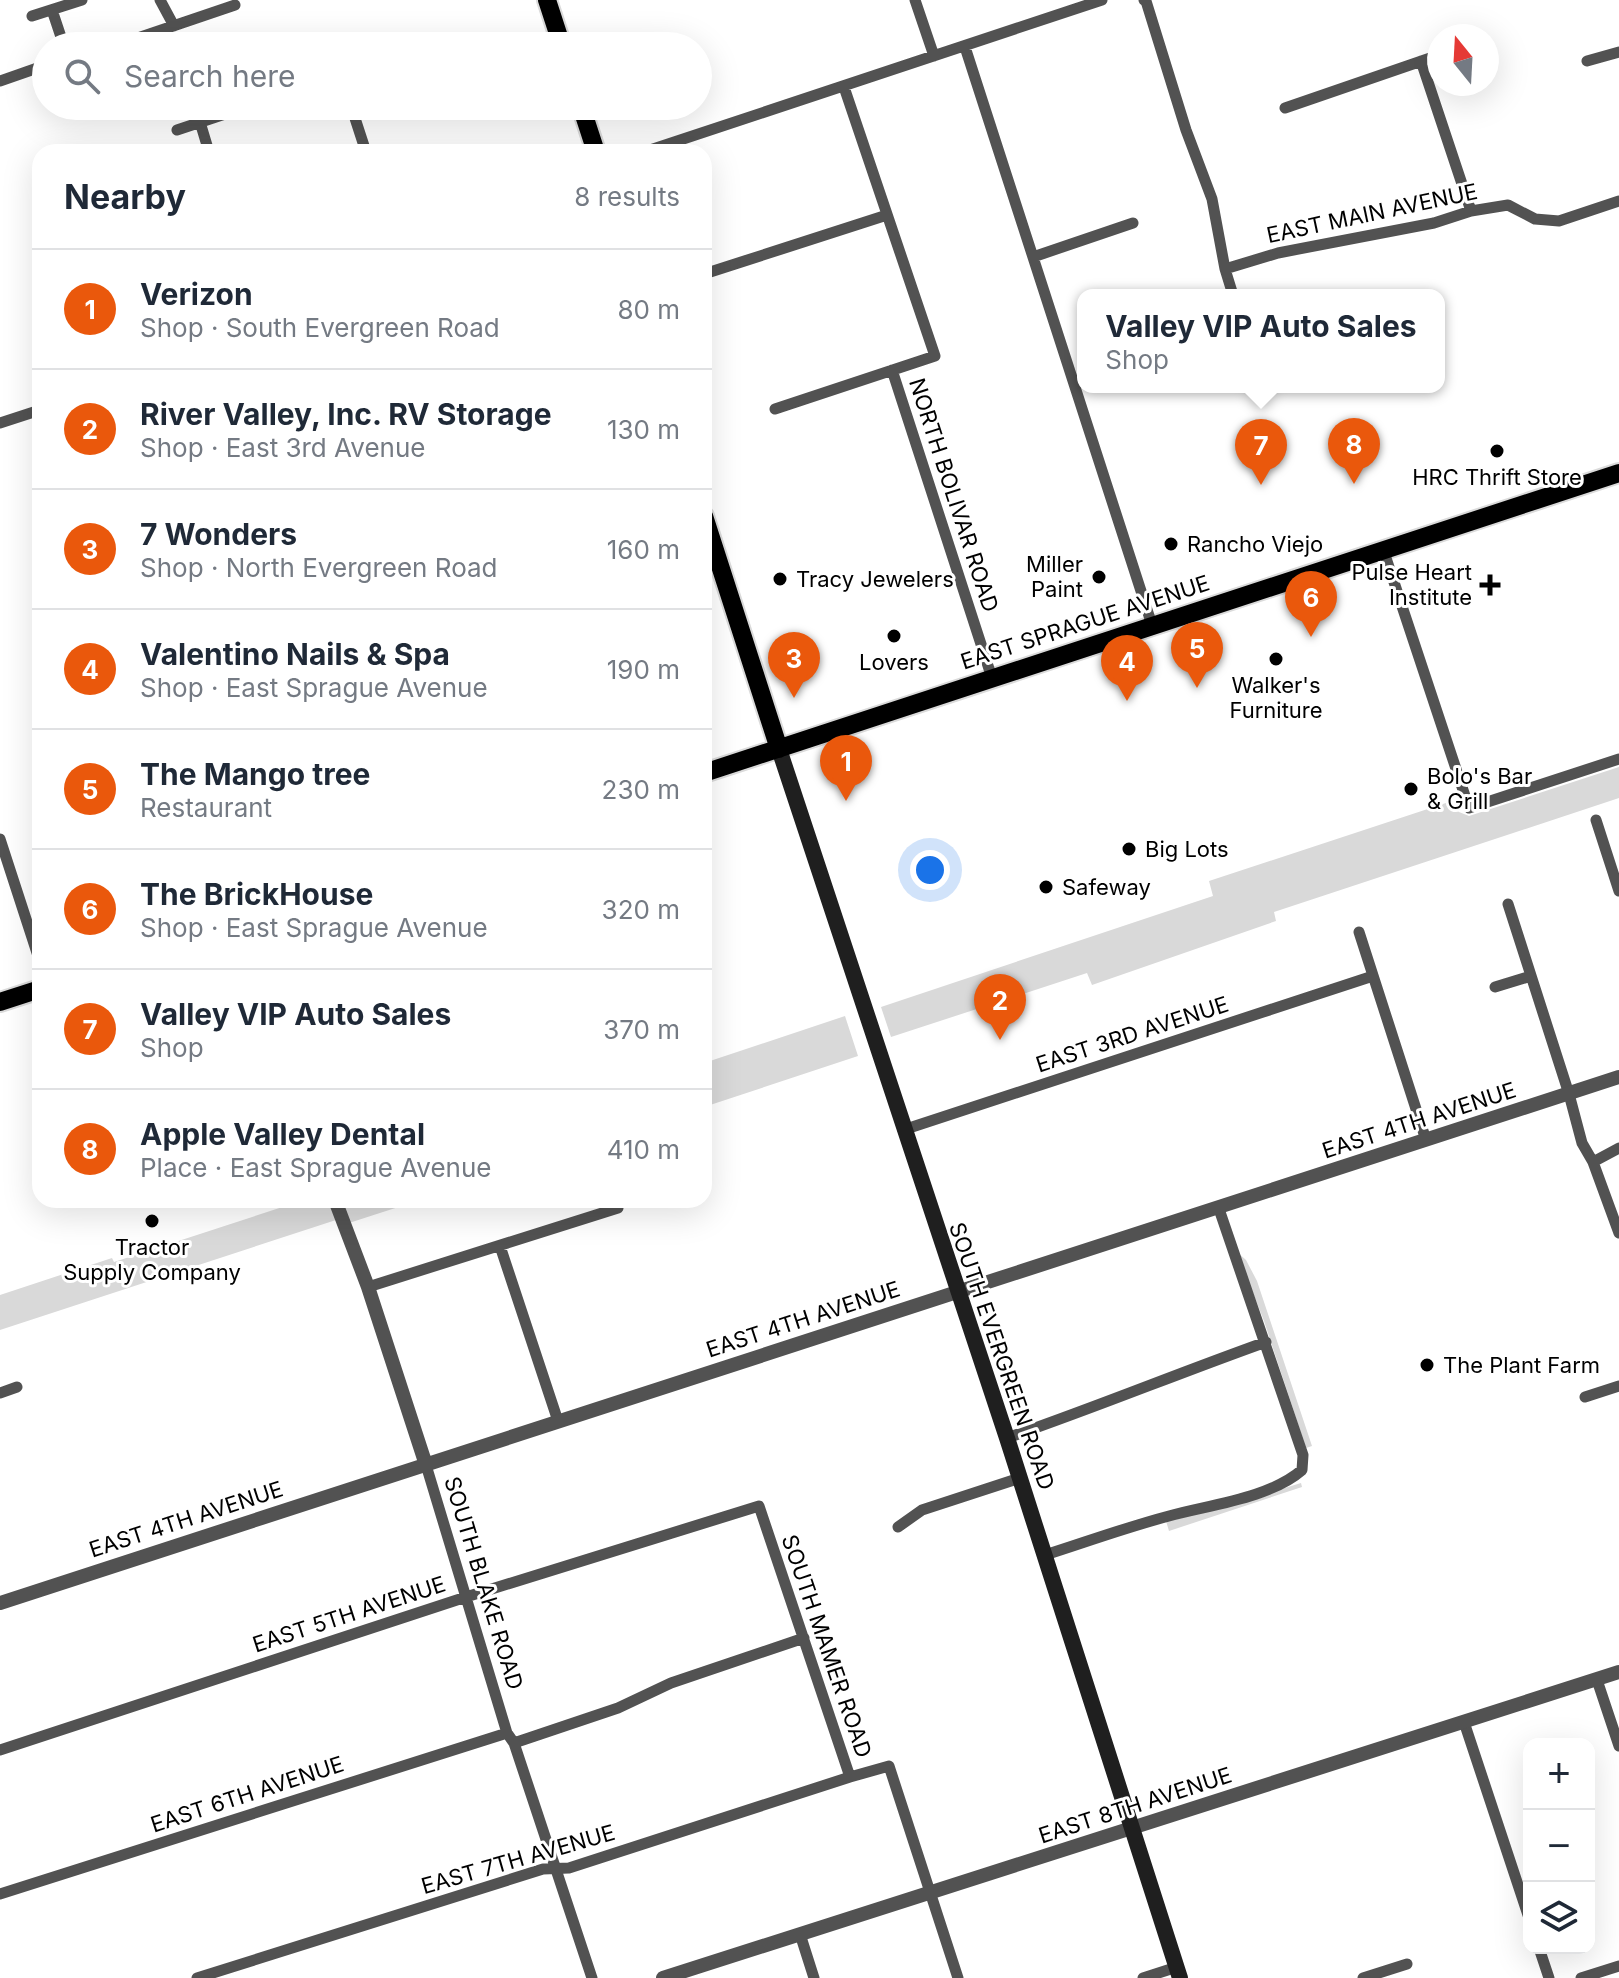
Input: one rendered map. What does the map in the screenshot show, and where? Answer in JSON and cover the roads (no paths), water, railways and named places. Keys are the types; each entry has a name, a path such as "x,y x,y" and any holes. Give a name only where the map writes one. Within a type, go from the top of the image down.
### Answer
{"main road":[{"path":"547,0 557,32"},
{"path":"586,120 593,144"},
{"name":"EAST SPRAGUE AVENUE","path":"712,770 1619,473"},
{"path":"712,559 779,749"},
{"name":"SOUTH EVERGREEN ROAD","path":"779,749 1007,1438 1179,1973"},
{"path":"0,1002 32,992"}],"street":[{"path":"32,16 82,0"},
{"path":"160,0 174,26"},
{"path":"915,0 934,56"},
{"path":"669,144 1102,0"},
{"path":"1144,0 1212,199 1231,289"},
{"path":"156,32 235,5"},
{"path":"52,10 59,32"},
{"path":"965,47 1152,625"},
{"path":"1587,61 1619,52"},
{"path":"1285,108 1427,59"},
{"path":"1421,61 1471,211"},
{"path":"1,79 32,69"},
{"name":"NORTH BOLIVAR ROAD","path":"844,87 935,356 892,370 992,678"},
{"path":"177,130 206,120"},
{"path":"356,120 363,144"},
{"path":"200,122 207,144"},
{"name":"EAST MAIN AVENUE","path":"1225,269 1278,253 1434,223 1471,211 1508,205 1535,219 1559,221 1619,201"},
{"path":"712,271 887,215"},
{"path":"1033,257 1133,223"},
{"path":"775,409 892,370"},
{"path":"0,423 32,413"},
{"path":"1383,549 1469,808 1619,759"},
{"path":"1596,820 1619,891"},
{"path":"0,839 32,937"},
{"path":"1508,904 1582,1143 1593,1162 1619,1233"},
{"path":"1359,932 1426,1140"},
{"name":"EAST 3RD AVENUE","path":"903,1130 1373,976"},
{"path":"1495,987 1531,976"},
{"name":"EAST 4TH AVENUE","path":"0,1603 1619,1077"},
{"path":"1593,1162 1619,1148"},
{"name":"SOUTH BLAKE ROAD","path":"338,1208 368,1287 511,1738 592,1978"},
{"path":"368,1287 618,1208"},
{"path":"1045,1555 1166,1516 1276,1486 1289,1481 1302,1470 1303,1455 1219,1209"},
{"path":"500,1246 558,1421"},
{"path":"1007,1438 1102,1406 1187,1370 1266,1342"},
{"path":"1585,1397 1619,1386"},
{"path":"0,1393 17,1387"},
{"path":"898,1527 922,1510 1020,1478"},
{"name":"EAST 5TH AVENUE","path":"0,1750 466,1597 759,1506"},
{"name":"SOUTH MAMER ROAD","path":"759,1506 850,1777 889,1766 958,1978"},
{"name":"EAST 6TH AVENUE","path":"0,1894 618,1708 671,1683 804,1638"},
{"name":"EAST 8TH AVENUE","path":"666,1978 1619,1672"},
{"path":"1597,1680 1619,1746"},
{"path":"1464,1722 1523,1900"},
{"name":"EAST 7TH AVENUE","path":"197,1978 543,1869 569,1868 850,1777"},
{"path":"800,1934 814,1978"},
{"path":"1541,1954 1549,1978"},
{"path":"1363,1978 1407,1964"},
{"path":"1581,1978 1619,1966"},
{"path":"1143,1978 1179,1973"}],"place":[{"name":"HRC Thrift Store","path":"1497,451"},
{"name":"Apple Valley Dental","path":"1354,484"},
{"name":"Valley VIP Auto Sales","path":"1261,485"},
{"name":"Rancho Viejo","path":"1171,544"},
{"name":"Miller Paint","path":"1099,577"},
{"name":"Tracy Jewelers","path":"780,579"},
{"name":"Pulse Heart Institute","path":"1490,585"},
{"name":"Lovers","path":"894,636"},
{"name":"The BrickHouse","path":"1311,637"},
{"name":"Walker's Furniture","path":"1276,659"},
{"name":"The Mango tree","path":"1197,688"},
{"name":"7 Wonders","path":"794,698"},
{"name":"Valentino Nails & Spa","path":"1127,701"},
{"name":"Bolo's Bar & Grill","path":"1411,789"},
{"name":"Verizon","path":"846,801"},
{"name":"Big Lots","path":"1129,849"},
{"name":"Safeway","path":"1046,887"},
{"name":"River Valley, Inc. RV Storage","path":"1000,1040"},
{"name":"Tractor Supply Company","path":"152,1221"},
{"name":"The Plant Farm","path":"1427,1365"}]}
